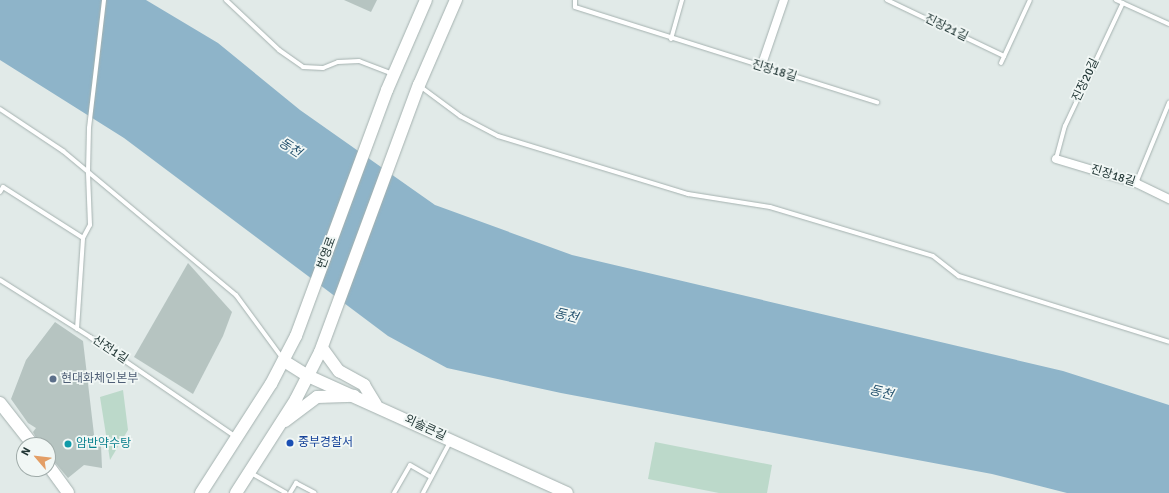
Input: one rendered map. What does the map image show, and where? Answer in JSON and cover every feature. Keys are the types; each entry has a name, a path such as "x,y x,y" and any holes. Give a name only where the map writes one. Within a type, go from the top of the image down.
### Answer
{"main road":[{"name":"번영로","path":"201,493 284,361 296,336 393,74 426,0"},
{"path":"236,493 279,425 308,376 321,350 419,86 456,0"},
{"path":"321,350 339,371 364,385 376,405"},
{"name":"외솔큰길","path":"284,361 308,376 357,396 567,493"},
{"path":"279,425 317,397 357,396"},
{"path":"0,403 27,437"},
{"path":"56,476 68,493"}],"street":[{"path":"761,67 784,0"},
{"name":"진장18길","path":"1056,159 1136,183 1169,199"}],"lane":[{"path":"78,329 83,238 90,225 88,166 93,78 104,0"},
{"path":"226,0 279,50 303,67 323,68 338,62 359,62 393,74"},
{"name":"진장18길","path":"575,0 575,7 671,39 878,102"},
{"path":"671,39 682,0"},
{"name":"진장21길","path":"887,0 1004,56"},
{"path":"1000,63 1030,0"},
{"path":"1116,0 1169,24"},
{"name":"진장20길","path":"1056,159 1071,113 1123,3"},
{"path":"419,86 460,116 498,136 688,194 770,207 932,256 959,276 1169,342"},
{"path":"1136,183 1169,103"},
{"path":"0,109 63,151 236,295 284,361"},
{"path":"0,192 4,186 83,238"},
{"name":"산전1길","path":"0,280 78,329 237,438"},
{"path":"423,493 451,440"},
{"path":"394,493 410,465 431,477"},
{"path":"249,472 286,493"},
{"path":"290,493 296,483 315,493"}],"green space":[{"path":"123,390 128,430 110,460 100,397"},
{"path":"655,442 772,465 767,493 719,493 648,479"}],"water":[{"name":"동천","path":"0,0 146,0 218,43 300,110 435,205 572,255 1063,371 1169,405 1169,493 1067,493 992,474 561,393 447,368 388,336 124,138 0,60"}],"building":[{"path":"344,0 377,0 371,12"},
{"path":"188,263 232,312 223,336 193,394 134,357"},
{"name":"현대화체인본부","path":"55,322 83,341 95,443 101,445 102,468 84,465 68,478 56,464 56,437 36,437 33,432 36,428 28,423 11,399 26,360"}],"place":[{"name":"현대화체인본부","path":"53,379"},
{"name":"중부경찰서","path":"290,443"},
{"name":"암반약수탕","path":"68,444"}]}
